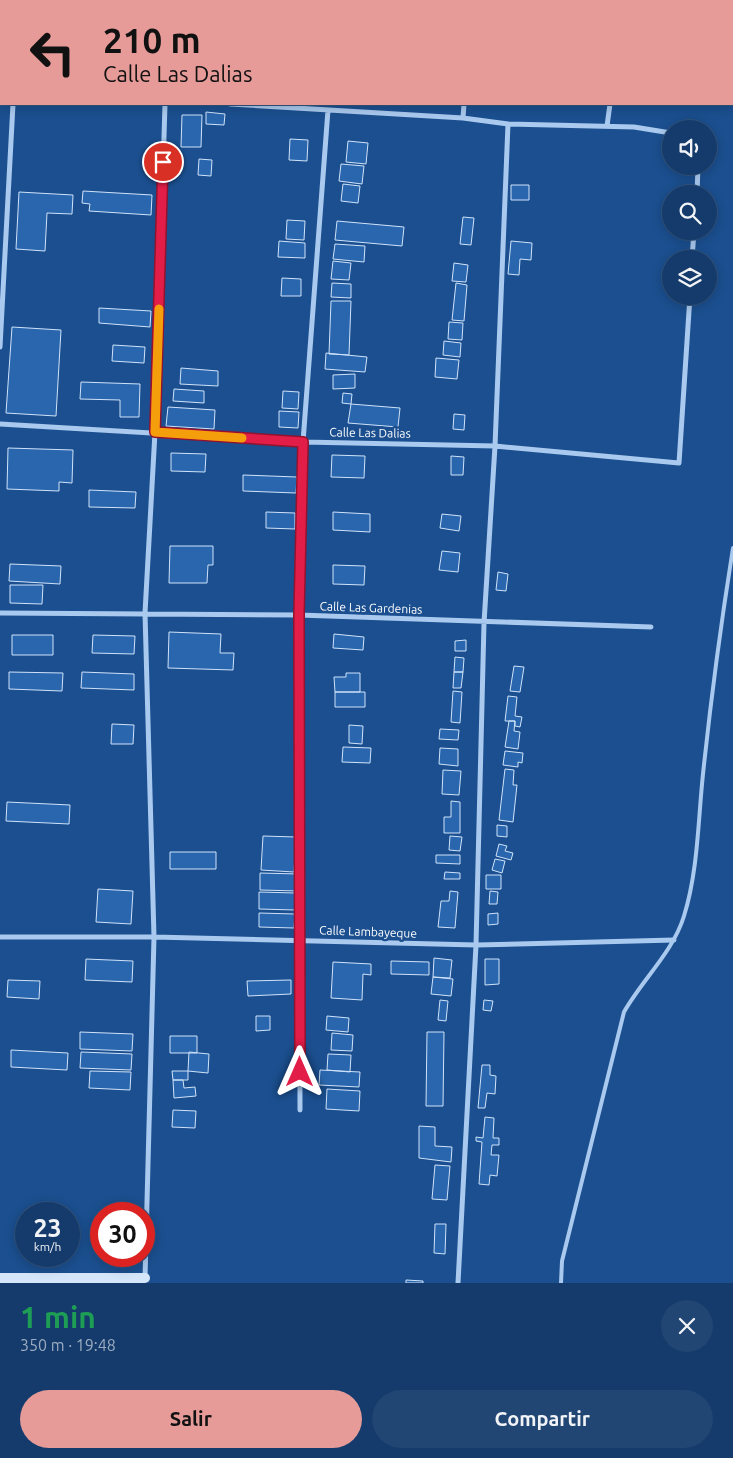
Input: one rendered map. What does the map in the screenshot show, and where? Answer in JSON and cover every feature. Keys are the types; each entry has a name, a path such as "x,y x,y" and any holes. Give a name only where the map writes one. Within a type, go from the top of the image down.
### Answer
{"street":[{"path":"0,347 13,105"},
{"path":"0,1278 144,1278 154,937 145,613 155,432 165,105"},
{"path":"268,105 463,118 508,124 634,127 662,132"},
{"path":"463,118 464,105"},
{"path":"607,126 610,105"},
{"path":"300,1110 299,615 303,442 328,110"},
{"path":"458,1283 476,945 484,623 495,446 508,124"},
{"name":"Calle Las Dalias","path":"0,424 303,442 495,446 679,463 689,305"},
{"name":"Calle Las Gardenias","path":"0,613 299,615 484,623 650,627"},
{"name":"Calle Lambayeque","path":"0,937 154,937 476,945 674,940"}],"lane":[{"path":"561,1283 562,1262 624,1012 636,990 674,940 684,917 691,883 715,670 733,548"}],"building":[{"path":"206,112 225,114 224,125 206,124"},
{"path":"182,115 202,115 201,147 181,147"},
{"path":"290,139 308,140 307,161 289,160"},
{"path":"348,141 368,143 366,164 346,162"},
{"path":"199,159 212,160 211,176 198,175"},
{"path":"341,164 364,166 362,184 339,181"},
{"path":"343,184 360,186 358,203 341,201"},
{"path":"511,185 529,185 529,200 511,200"},
{"path":"83,191 152,195 151,215 89,211 90,204 82,203"},
{"path":"19,192 73,195 72,214 47,213 45,251 16,249"},
{"path":"463,217 474,218 471,245 460,244"},
{"path":"287,220 305,221 304,240 286,239"},
{"path":"337,221 404,227 402,246 335,240"},
{"path":"279,241 305,243 305,258 278,257"},
{"path":"511,241 532,243 531,260 520,259 519,275 508,274"},
{"path":"335,244 365,246 364,262 333,259"},
{"path":"333,261 351,263 349,280 331,279"},
{"path":"454,263 468,265 466,282 452,281"},
{"path":"282,278 301,279 301,296 281,296"},
{"path":"332,283 351,284 351,298 331,297"},
{"path":"456,283 467,285 464,321 452,320"},
{"path":"331,301 351,301 349,355 329,354"},
{"path":"99,308 151,311 150,327 99,323"},
{"path":"449,322 463,323 462,340 448,339"},
{"path":"12,327 61,330 56,416 6,413"},
{"path":"444,341 461,343 460,357 443,355"},
{"path":"113,345 145,347 144,363 112,361"},
{"path":"326,353 367,357 365,372 325,369"},
{"path":"436,358 459,360 457,379 435,377"},
{"path":"181,368 218,371 218,386 180,384"},
{"path":"355,374 355,388 333,389 333,375"},
{"path":"81,382 140,384 139,417 120,417 120,400 80,399"},
{"path":"174,389 204,391 204,403 173,401"},
{"path":"283,391 299,392 298,409 282,408"},
{"path":"343,393 352,394 351,404 342,403"},
{"path":"351,404 400,408 398,427 348,423"},
{"path":"168,407 215,410 214,429 166,426"},
{"path":"279,411 299,412 298,428 279,427"},
{"path":"454,414 465,415 464,430 453,429"},
{"path":"8,448 73,450 72,483 59,482 59,491 7,489"},
{"path":"171,453 206,454 205,472 171,471"},
{"path":"332,455 365,456 364,478 331,477"},
{"path":"451,456 464,457 463,475 451,475"},
{"path":"243,475 297,477 296,493 243,491"},
{"path":"89,490 136,492 135,508 89,507"},
{"path":"266,512 295,513 295,529 266,528"},
{"path":"333,512 370,514 370,532 333,530"},
{"path":"442,514 461,516 459,531 440,528"},
{"path":"170,546 213,546 213,565 208,565 207,583 169,583"},
{"path":"442,551 460,553 458,572 439,570"},
{"path":"10,564 61,566 60,584 9,581"},
{"path":"333,565 365,566 364,585 333,584"},
{"path":"498,572 508,574 506,591 496,590"},
{"path":"10,585 43,585 42,604 10,603"},
{"path":"169,632 221,634 220,653 234,653 233,670 168,668"},
{"path":"334,634 364,637 363,650 333,648"},
{"path":"12,635 53,635 53,655 12,655"},
{"path":"93,635 135,636 134,654 92,653"},
{"path":"466,640 466,651 455,651 455,641"},
{"path":"455,657 464,658 463,672 454,672"},
{"path":"514,666 524,667 520,692 510,691"},
{"path":"9,672 63,673 62,691 9,689"},
{"path":"82,672 134,674 134,690 81,688"},
{"path":"454,672 463,672 461,688 453,688"},
{"path":"346,673 360,673 360,692 335,692 334,677 346,677"},
{"path":"453,691 462,692 460,723 451,722"},
{"path":"335,692 365,692 365,707 335,707"},
{"path":"508,696 517,697 515,716 522,717 520,727 515,726 515,721 505,721"},
{"path":"509,721 515,721 514,731 520,732 518,749 505,747"},
{"path":"112,724 134,725 133,744 111,744"},
{"path":"349,725 363,726 362,744 349,743"},
{"path":"440,729 459,730 458,740 439,739"},
{"path":"343,747 371,748 370,763 342,762"},
{"path":"440,748 458,749 458,766 439,764"},
{"path":"505,751 523,753 522,763 518,762 518,767 503,765"},
{"path":"505,769 514,770 513,785 517,785 513,822 499,820"},
{"path":"443,770 461,771 459,795 442,794"},
{"path":"451,801 460,802 460,833 444,833 444,817 451,817"},
{"path":"7,802 70,805 69,824 6,821"},
{"path":"497,825 507,826 507,837 497,836"},
{"path":"263,836 296,837 294,872 261,870"},
{"path":"450,836 462,837 460,851 449,850"},
{"path":"499,844 507,846 505,851 513,853 511,860 496,856"},
{"path":"170,852 216,852 216,869 170,869"},
{"path":"436,855 460,855 460,864 436,863"},
{"path":"495,859 505,861 502,873 492,870"},
{"path":"445,872 460,873 460,879 444,879"},
{"path":"260,873 299,874 298,891 260,890"},
{"path":"486,875 501,875 501,889 486,889"},
{"path":"98,889 133,891 131,924 96,922"},
{"path":"450,891 458,892 455,928 438,927 441,901 449,901"},
{"path":"490,891 498,892 497,904 489,904"},
{"path":"259,892 296,893 295,910 259,909"},
{"path":"259,913 295,914 294,928 259,927"},
{"path":"498,913 498,924 488,925 488,914"},
{"path":"434,958 452,960 450,978 433,977"},
{"path":"86,959 133,961 132,982 85,980"},
{"path":"485,959 499,959 499,984 485,985"},
{"path":"391,961 429,962 429,975 391,974"},
{"path":"333,962 371,964 371,975 363,974 362,1000 331,998"},
{"path":"433,977 453,979 451,996 431,994"},
{"path":"8,980 40,981 39,999 7,997"},
{"path":"291,980 291,994 248,996 247,981"},
{"path":"440,1000 448,1001 446,1021 438,1020"},
{"path":"484,1000 493,1001 491,1011 483,1010"},
{"path":"256,1016 270,1016 270,1030 256,1031"},
{"path":"327,1016 349,1018 348,1032 326,1030"},
{"path":"80,1032 133,1034 132,1051 80,1049"},
{"path":"427,1032 444,1032 443,1106 426,1106"},
{"path":"332,1033 353,1035 352,1051 331,1050"},
{"path":"170,1036 197,1036 197,1053 170,1053"},
{"path":"11,1050 68,1053 67,1070 11,1067"},
{"path":"81,1052 132,1054 131,1070 80,1068"},
{"path":"189,1052 209,1054 208,1073 188,1071"},
{"path":"328,1054 351,1055 350,1072 327,1070"},
{"path":"482,1065 490,1065 490,1075 496,1076 495,1094 487,1093 485,1108 478,1108"},
{"path":"320,1070 360,1072 359,1087 319,1085"},
{"path":"90,1071 131,1072 130,1090 89,1088"},
{"path":"172,1071 188,1071 188,1080 173,1080"},
{"path":"173,1080 183,1080 184,1088 195,1087 196,1096 174,1098"},
{"path":"327,1089 360,1091 359,1111 326,1109"},
{"path":"173,1110 196,1111 195,1128 172,1127"},
{"path":"485,1117 494,1118 493,1138 499,1138 499,1145 492,1145 491,1155 499,1155 497,1176 490,1175 489,1185 479,1184 482,1142 476,1141 476,1137 483,1138"},
{"path":"419,1126 435,1127 435,1146 452,1147 451,1162 419,1158"},
{"path":"435,1165 450,1166 447,1200 432,1199"},
{"path":"435,1224 446,1224 445,1254 434,1253"},
{"path":"406,1280 423,1281 423,1283 406,1283"}],"slow traffic":[{"path":"159,309 155,432 242,438"}],"route":[{"path":"163,162 155,432 303,442 299,615 300,1072"}]}
